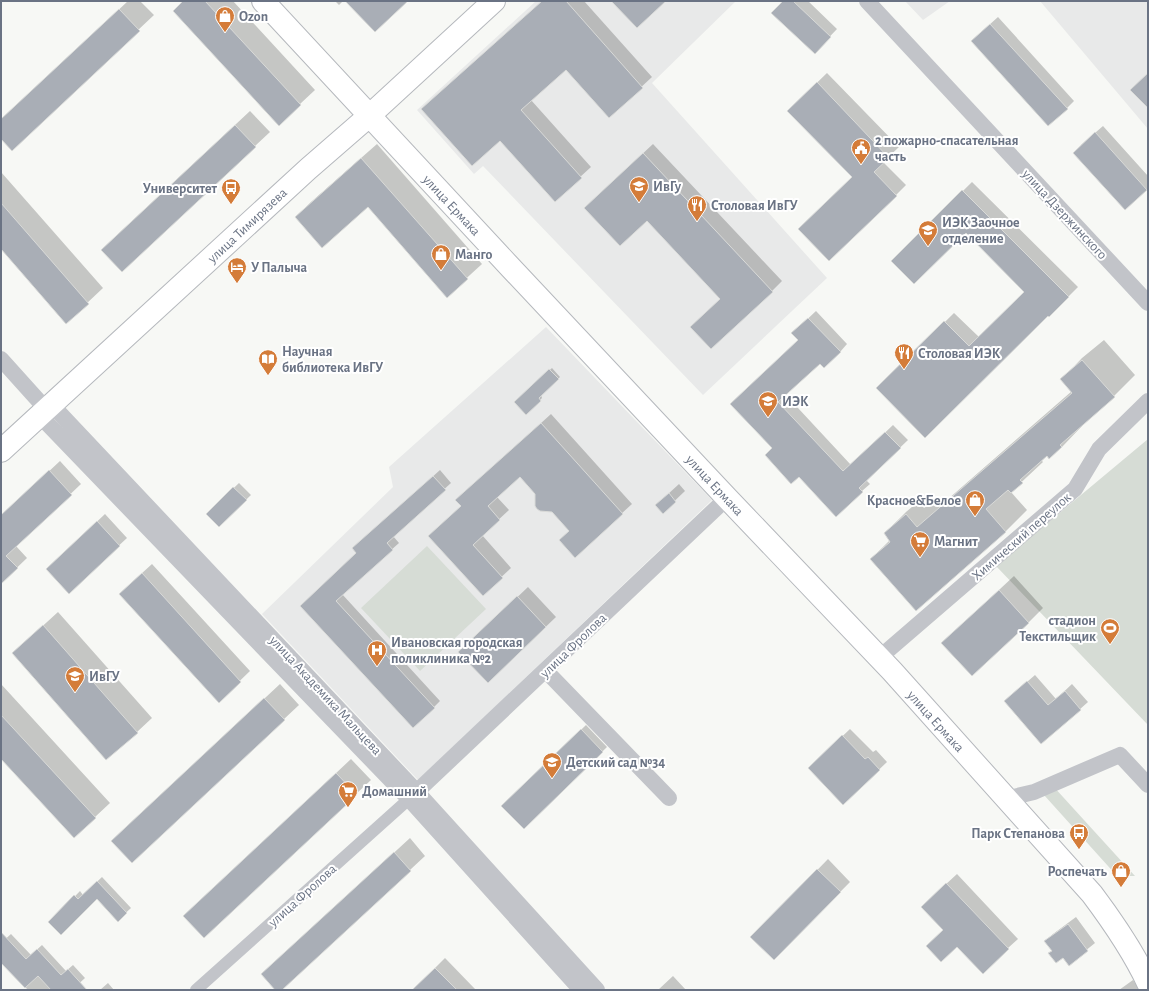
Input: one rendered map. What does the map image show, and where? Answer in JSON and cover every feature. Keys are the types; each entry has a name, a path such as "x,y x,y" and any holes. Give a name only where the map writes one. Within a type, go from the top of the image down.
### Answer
{"main road":[{"name":"улица Ермака","path":"263,1 727,498 879,658 1092,894 1132,952 1148,983"},
{"name":"улица Тимирязева","path":"1,451 297,178 369,116 494,1"}],"street":[{"name":"улица Дзержинского","path":"867,1 1148,303"},
{"path":"1,359 45,410"},
{"name":"Химический переулок","path":"879,658 1075,489 1098,449 1148,401"},
{"name":"улица Академика Мальцева","path":"45,410 598,990"},
{"name":"улица Фролова","path":"196,990 413,795 546,671 727,498"},
{"path":"546,671 669,798"},
{"path":"1005,799 1034,792 1120,755 1148,785"},
{"path":"413,795 581,990"}],"shaded area":[{"name":"ИвГу","path":"536,1 736,1 652,83 827,278 703,395 483,166 474,174 417,110"},
{"path":"905,1 950,1 923,20"},
{"path":"1040,1 1148,1 1148,129"},
{"path":"546,327 712,500 418,780 262,614 393,487 389,467"},
{"name":"стадион Текстильщик","path":"1148,439 1148,725 996,566"},
{"path":"427,546 486,609 420,671 361,608"},
{"path":"1053,786 1135,876 1117,876 1044,795"}],"building":[{"path":"183,1 205,1 301,105 279,126 173,11"},
{"path":"345,1 408,1 375,32"},
{"path":"542,1 566,1 643,88 609,118 566,70 521,110 582,178 555,202 500,141 472,166 421,109"},
{"path":"611,1 666,1 637,28"},
{"path":"783,1 793,1 831,37 815,54 771,13"},
{"path":"119,9 140,31 12,151 1,139 1,119"},
{"path":"990,24 1068,109 1048,126 971,41"},
{"path":"1148,73 1148,108 1130,90"},
{"name":"2 пожарно-спасательная часть","path":"817,82 889,158 874,172 897,196 829,261 798,229 852,177 787,111"},
{"path":"235,125 256,147 122,272 101,250"},
{"path":"1095,132 1147,190 1125,210 1073,153"},
{"name":"ИвГУ","path":"643,153 773,292 711,349 690,327 720,299 647,221 620,246 584,208"},
{"path":"361,158 468,279 447,298 368,207 322,248 295,217"},
{"path":"962,190 1069,297 925,438 876,388 944,321 969,346 1024,292 966,233 914,284 891,261"},
{"path":"1,203 89,304 66,324 1,249"},
{"name":"ИЭК","path":"808,318 841,352 824,368 820,364 778,402 843,471 885,432 901,448 859,488 863,492 836,517 799,477 791,484 765,455 772,448 730,404 798,340 791,333"},
{"path":"1082,360 1115,397 1060,445 1062,447 1049,459 1047,456 1020,480 1023,483 1011,493 1008,490 986,509 1006,532 916,611 870,559 890,542 884,533 906,514 917,527 1072,393 1060,379"},
{"path":"549,369 559,379 539,398 541,401 526,415 514,402"},
{"path":"541,423 623,514 575,558 559,540 569,531 552,512 540,511 537,509 535,506 535,494 520,477 488,506 500,520 473,545 503,578 483,596 428,536 461,506 455,500"},
{"path":"49,470 72,495 6,556 18,568 1,584 1,515"},
{"path":"433,476 446,490 387,543 393,550 336,601 435,708 413,728 300,606 356,553 352,548"},
{"path":"233,487 247,500 219,527 206,514"},
{"path":"669,493 676,502 663,514 655,505"},
{"path":"97,521 120,546 69,594 46,569"},
{"path":"142,573 241,682 219,703 119,594"},
{"path":"999,590 1029,623 972,676 941,643"},
{"path":"517,596 546,627 488,683 458,652"},
{"name":"ИвГУ","path":"43,625 138,733 106,760 12,653"},
{"path":"1027,681 1048,705 1065,691 1081,710 1041,744 1004,701"},
{"path":"264,698 285,720 132,863 111,841"},
{"path":"1,715 96,818 74,838 1,759"},
{"name":"Детский сад №34","path":"581,729 603,752 524,829 501,806"},
{"path":"842,735 865,759 868,757 880,770 843,805 808,768"},
{"path":"336,773 357,795 204,938 183,916"},
{"path":"394,852 411,871 282,990 275,990 261,974"},
{"path":"817,869 841,892 774,960 750,937"},
{"path":"97,881 127,913 118,922 97,899 61,935 48,922 74,895 78,899"},
{"path":"946,883 1009,949 983,974 957,947 941,962 926,946 943,930 921,907"},
{"path":"1068,924 1088,951 1069,966 1063,958 1056,963 1048,953 1052,951 1044,941"},
{"path":"1,932 26,959 37,949 61,975 68,969 87,990 51,990 38,976 25,988 1,963"},
{"path":"435,968 457,990 412,990"}],"place":[{"name":"Ozon","path":"225,33"},
{"name":"2 пожарно-спасательная часть","path":"861,165"},
{"name":"ИвГу","path":"639,203"},
{"name":"Университет","path":"231,205"},
{"name":"Столовая ИвГУ","path":"697,222"},
{"name":"ИЭК Заочное отделение","path":"928,247"},
{"name":"Манго","path":"441,271"},
{"name":"У Палыча","path":"237,284"},
{"name":"Столовая ИЭК","path":"904,370"},
{"name":"Научная библиотека ИвГУ","path":"268,376"},
{"name":"ИЭК","path":"768,418"},
{"name":"Красное&Белое","path":"975,517"},
{"name":"Магнит","path":"920,558"},
{"name":"стадион Текстильщик","path":"1110,645"},
{"name":"Ивановская городская поликлиника №2","path":"377,667"},
{"name":"ИвГУ","path":"75,693"},
{"name":"Детский сад №34","path":"552,779"},
{"name":"Домашний","path":"348,808"},
{"name":"Парк Степанова","path":"1079,850"},
{"name":"Роспечать","path":"1121,888"}]}
